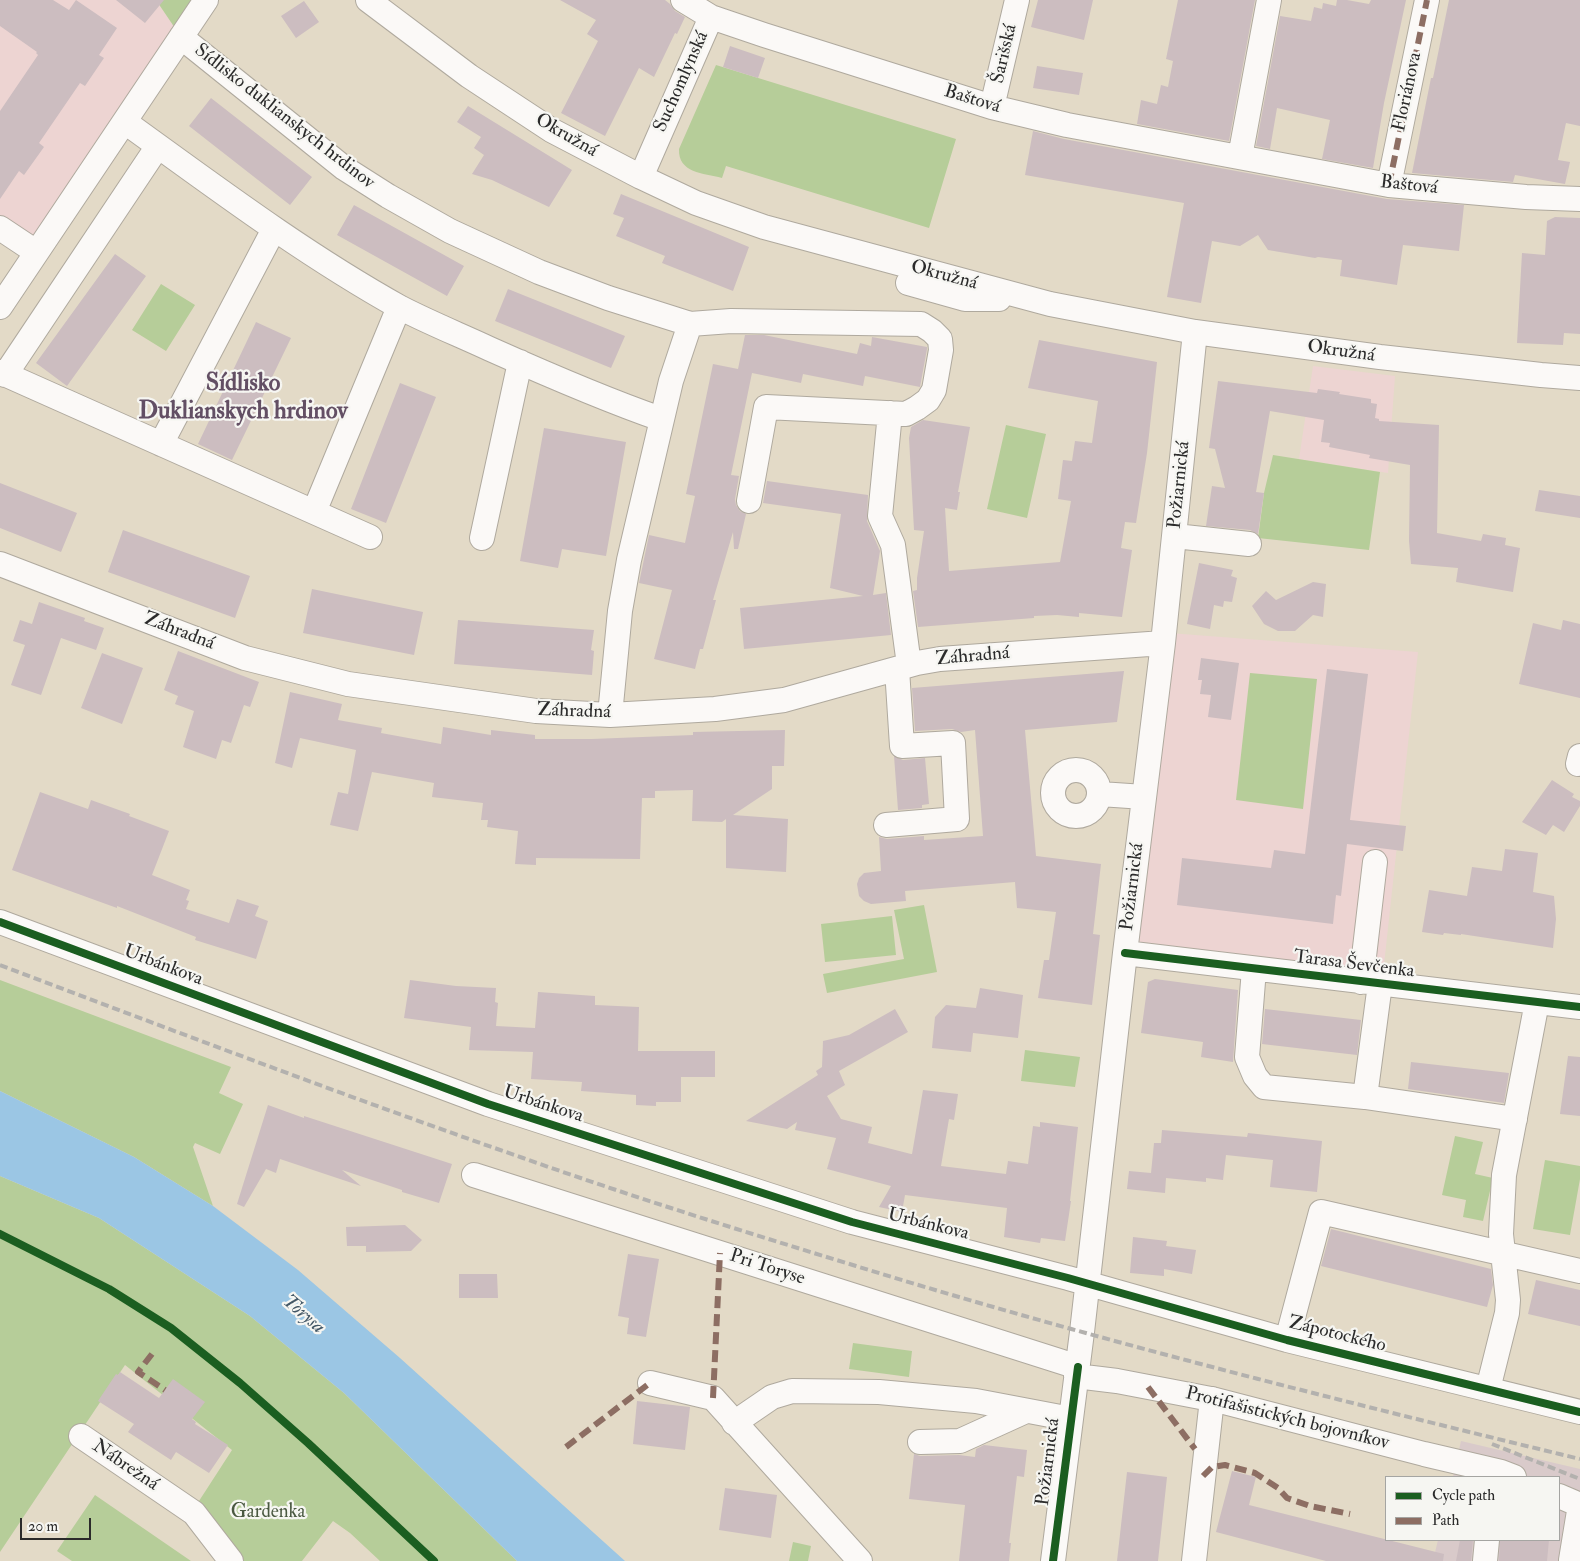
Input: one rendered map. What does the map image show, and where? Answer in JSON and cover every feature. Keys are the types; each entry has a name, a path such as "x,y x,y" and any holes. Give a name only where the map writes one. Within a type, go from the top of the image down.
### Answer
{"street":[{"name":"Sídlisko duklianskych hrdinov","path":"0,307 206,0"},
{"name":"Okružná","path":"368,0 469,76 551,130 641,178 696,203 764,227 1031,299 1195,332 1389,358 1580,378"},
{"name":"Suchomlynská","path":"641,178 711,17 683,0"},
{"name":"Šarišská","path":"992,107 1017,0"},
{"path":"1240,157 1269,0"},
{"name":"Floriánova","path":"1388,185 1427,0"},
{"name":"Baštová","path":"711,17 992,107 1067,125 1388,185 1526,197 1579,194"},
{"name":"Sídlisko duklianskych hrdinov","path":"181,37 344,168 388,196 450,231 530,268 608,298 690,324 751,321 921,324 940,339 941,350 934,390 928,400 906,414 766,407 749,501"},
{"path":"125,122 274,229 321,260 399,306 520,362 637,411 661,419"},
{"path":"158,146 3,373 370,536"},
{"path":"0,228 36,252"},
{"path":"161,444 274,229"},
{"path":"314,512 399,306"},
{"path":"610,714 620,611 629,560 661,419 671,381 690,324"},
{"name":"Požiarnická","path":"1053,1561 1061,1417 1087,1284 1163,643 1195,332"},
{"path":"482,538 520,362"},
{"path":"886,825 957,819 953,743 902,746 903,667 893,545 880,516 890,412"},
{"path":"1174,536 1249,544"},
{"name":"Záhradná","path":"0,564 245,658 348,684 536,711 610,714 715,709 784,700 903,667 940,659 1163,643"},
{"path":"1100,794 1144,797"},
{"path":"1365,1097 1375,862"},
{"name":"Urbánkova","path":"0,922 506,1110 852,1222 1087,1284"},
{"name":"Tarasa Ševčenka","path":"1125,953 1537,1002 1579,1002"},
{"path":"1254,969 1247,1057 1255,1076 1264,1087 1365,1097 1515,1119"},
{"path":"1488,1389 1507,1312 1508,1300 1501,1234 1504,1175 1537,1002"},
{"name":"Pri Toryse","path":"474,1175 1071,1368"},
{"name":"Zápotockého","path":"1287,1340 1322,1212 1580,1272"},
{"name":"Zápotockého","path":"1087,1284 1287,1340 1580,1412"},
{"name":"Protifašistických bojovníkov","path":"1071,1368 1117,1381 1212,1399 1502,1475"},
{"path":"650,1383 713,1398 860,1561"},
{"name":"Požiarnická","path":"734,1423 772,1397 792,1391 879,1392 976,1401 1061,1417"},
{"path":"1194,1561 1212,1399"},
{"path":"920,1442 960,1442 1026,1411"},
{"name":"Nábrežná","path":"81,1436 194,1513 231,1561"},
{"path":"1560,1496 1580,1505 1572,1561"},
{"path":"1485,1561 1487,1541"}],"shaded area":[{"path":"0,0 156,0 181,37 35,251 0,228"},
{"path":"1313,366 1395,376 1388,473 1299,459"},
{"path":"1169,633 1418,652 1383,974 1134,941"},
{"path":"1461,1441 1580,1469 1580,1561 1433,1561 1438,1541 1560,1541 1560,1476 1453,1476"}],"green space":[{"path":"156,0 199,0 181,37"},
{"path":"716,65 956,139 929,228 726,166 722,178 693,171 687,167 680,157 679,149"},
{"path":"161,284 195,305 166,351 132,330"},
{"path":"1006,425 1046,434 1027,518 987,509"},
{"path":"1273,455 1380,472 1369,550 1258,538 1264,493"},
{"path":"1250,673 1317,679 1303,809 1236,800"},
{"path":"924,905 937,972 827,993 823,974 904,959 894,910"},
{"path":"892,916 896,955 825,962 821,924"},
{"path":"0,980 231,1067 219,1093 243,1104 220,1154 195,1143 193,1147 213,1206 134,1157 0,1091"},
{"path":"1025,1050 1080,1057 1075,1087 1021,1081"},
{"path":"1455,1136 1483,1142 1475,1174 1493,1178 1483,1221 1463,1217 1466,1200 1442,1195"},
{"path":"1545,1160 1580,1166 1580,1179 1570,1235 1533,1229"},
{"name":"Gardenka","path":"0,1176 99,1218 250,1316 344,1393 517,1561 380,1561 350,1533 333,1521 302,1561 241,1561 199,1501 232,1450 125,1365 0,1552"},
{"path":"853,1343 912,1351 909,1377 849,1369"},
{"path":"95,1495 191,1561 72,1561 57,1551"},
{"path":"793,1542 811,1546 808,1561 789,1561"}],"water":[{"name":"Torysa","path":"0,1091 134,1157 213,1206 298,1270 400,1358 625,1561 517,1561 344,1393 250,1316 99,1218 0,1176"}],"building":[{"path":"0,0 53,0 69,10 76,0 117,28 99,55 104,58 85,86 80,83 39,143 44,147 24,175 19,171 0,199 0,111 38,55 37,52 0,26"},
{"path":"116,0 164,0 145,23"},
{"path":"560,0 665,0 675,11 685,17 677,34 675,33 654,77 639,68 605,136 561,113 598,41 587,34 596,20"},
{"path":"1038,0 1093,0 1084,40 1031,27"},
{"path":"1178,0 1255,0 1229,141 1137,124 1141,100 1157,104 1161,85 1168,87 1173,61 1166,59"},
{"path":"1337,0 1369,4 1371,0 1406,0 1384,103 1373,168 1322,159 1330,120 1277,108 1270,149 1256,146 1280,16 1311,21 1314,7 1322,9 1323,3 1336,6"},
{"path":"1449,0 1580,0 1580,126 1566,123 1558,160 1570,162 1565,184 1515,175 1513,182 1412,173"},
{"path":"304,1 319,22 296,38 281,16"},
{"path":"730,46 765,58 758,78 723,67"},
{"path":"1037,66 1083,73 1079,95 1033,88"},
{"path":"211,98 312,177 290,205 189,126"},
{"path":"468,106 572,170 549,207 492,180 472,174 484,155 474,148 481,137 457,122"},
{"path":"1033,131 1064,139 1387,199 1464,205 1459,251 1403,245 1397,285 1340,276 1342,260 1315,258 1268,250 1258,235 1240,246 1212,241 1201,303 1167,297 1184,203 1025,175"},
{"path":"621,194 749,247 733,291 662,263 665,256 616,236 624,218 613,214"},
{"path":"354,205 464,266 447,296 337,235"},
{"path":"1555,217 1580,218 1580,334 1564,333 1563,345 1517,343 1522,253 1545,255 1547,221"},
{"path":"115,254 146,276 67,386 36,363"},
{"path":"508,289 625,336 611,368 495,321"},
{"path":"256,322 291,338 232,460 198,444"},
{"path":"745,335 764,335 857,354 860,343 871,346 872,337 927,347 927,349 920,387 865,376 863,386 803,374 801,383 752,373 731,475 739,476 735,499 736,505 740,511 746,514 738,549 734,549 733,532 713,600 716,600 703,649 700,649 695,669 654,659 672,590 639,583 649,535 685,543 695,496 686,494 713,364 738,369"},
{"path":"1039,340 1157,362 1147,453 1136,523 1125,522 1121,548 1132,550 1122,617 1079,613 1079,617 1057,615 1034,616 1034,618 918,627 913,591 917,590 924,531 914,530 909,438 911,427 923,420 970,427 958,492 960,492 957,510 945,508 949,571 1060,562 1071,501 1058,499 1063,460 1072,461 1075,441 1092,443 1098,401 1028,388"},
{"path":"1218,381 1317,393 1318,389 1340,392 1339,394 1371,399 1371,403 1377,404 1375,418 1379,419 1379,421 1439,425 1437,533 1481,541 1483,534 1506,538 1505,545 1520,548 1513,592 1456,582 1458,568 1411,564 1409,541 1410,465 1369,458 1370,455 1329,447 1330,443 1321,442 1324,420 1270,411 1256,492 1264,493 1258,534 1250,530 1206,526 1212,486 1225,488 1215,449 1209,448"},
{"path":"400,383 436,397 386,523 351,509"},
{"path":"544,428 626,442 606,556 562,549 558,568 520,561"},
{"path":"767,481 868,495 867,521 880,551 873,595 886,593 891,635 744,649 740,608 863,596 830,588 841,514 763,503"},
{"path":"0,483 77,513 61,552 0,528"},
{"path":"1539,490 1580,496 1580,518 1535,511"},
{"path":"123,530 250,576 235,618 108,572"},
{"path":"1199,563 1233,570 1231,576 1237,578 1232,602 1224,601 1223,607 1214,605 1210,629 1187,624"},
{"path":"1313,582 1326,584 1323,617 1313,615 1295,631 1278,631 1264,624 1252,606 1266,591 1276,600"},
{"path":"312,589 423,612 414,655 303,633"},
{"path":"39,602 85,618 84,621 104,628 96,650 61,638 41,695 11,685 25,645 13,641 20,620 32,624"},
{"path":"458,620 594,630 591,650 594,651 592,675 454,664"},
{"path":"1563,620 1580,624 1580,698 1519,684 1533,623 1561,630"},
{"path":"178,651 259,682 250,707 244,705 231,743 222,740 216,759 183,747 194,711 175,704 178,696 164,690"},
{"path":"102,653 143,668 122,724 81,708"},
{"path":"1201,658 1239,663 1231,720 1208,717 1211,695 1200,694 1202,680 1198,680"},
{"path":"1327,669 1368,674 1350,820 1406,826 1403,851 1347,844 1341,896 1336,895 1333,924 1177,905 1182,858 1271,868 1274,850 1305,854"},
{"path":"1124,671 1117,722 1025,730 1036,856 1101,864 1093,934 1100,935 1092,1005 1038,998 1044,960 1049,960 1056,912 1017,908 1015,882 905,891 906,901 871,904 859,896 857,884 859,878 864,873 881,871 879,837 887,839 924,836 924,840 983,836 975,730 961,732 952,729 915,731 912,688"},
{"path":"290,692 342,704 338,720 382,728 381,733 441,744 443,727 491,735 491,730 535,735 535,739 592,739 693,735 693,732 785,730 784,766 772,766 772,789 733,815 788,819 786,872 726,868 726,819 722,822 692,821 693,790 655,791 655,798 642,798 640,859 536,858 536,865 515,864 518,831 487,827 488,820 481,820 483,803 432,797 434,783 372,772 358,831 330,825 338,792 348,794 356,750 300,738 292,768 275,763"},
{"path":"894,756 903,760 925,758 929,804 922,805 922,808 898,810"},
{"path":"1552,780 1574,794 1572,797 1580,801 1580,806 1564,832 1553,825 1546,835 1522,822"},
{"path":"40,792 88,809 91,800 169,831 152,875 190,890 186,900 189,901 186,909 229,923 237,899 259,906 255,916 268,921 256,959 195,940 196,937 117,906 117,908 12,870"},
{"path":"1505,849 1538,853 1533,892 1554,896 1556,919 1553,948 1461,934 1444,933 1443,935 1422,932 1429,890 1467,896 1472,867 1502,871"},
{"path":"1155,979 1238,990 1233,1062 1201,1057 1203,1042 1141,1033 1148,982"},
{"path":"410,980 456,986 496,988 495,1002 498,1003 496,1026 535,1028 538,992 595,996 595,1005 639,1007 638,1051 715,1051 715,1077 681,1077 681,1102 656,1102 656,1106 636,1105 636,1095 581,1091 582,1082 531,1079 533,1052 469,1050 471,1027 404,1018"},
{"path":"980,988 1023,995 1018,1038 973,1033 971,1052 932,1048 935,1017 946,1005 976,1008"},
{"path":"895,1009 908,1032 839,1071 845,1085 827,1096 841,1119 872,1127 868,1143 912,1154 923,1090 958,1094 954,1120 949,1119 941,1166 1006,1174 1008,1161 1028,1164 1033,1126 1040,1127 1040,1122 1078,1127 1065,1241 1041,1238 1040,1243 1004,1237 1007,1208 905,1195 902,1212 879,1207 891,1186 827,1169 836,1138 795,1130 797,1122 787,1129 746,1121 818,1075 816,1071 822,1067 823,1041 849,1035"},
{"path":"1265,1009 1361,1020 1357,1055 1262,1044"},
{"path":"1568,1056 1580,1057 1580,1116 1560,1114"},
{"path":"1411,1062 1509,1073 1504,1103 1408,1089"},
{"path":"268,1105 452,1164 439,1203 402,1192 402,1190 342,1170 361,1186 280,1159 276,1173 266,1169 244,1207 237,1204"},
{"path":"1162,1130 1247,1137 1248,1133 1322,1141 1317,1192 1270,1187 1273,1160 1226,1155 1223,1180 1206,1178 1206,1182 1166,1178 1165,1193 1127,1189 1129,1171 1151,1173 1154,1143 1161,1143"},
{"path":"405,1225 422,1240 411,1251 366,1252 366,1246 347,1246 346,1227"},
{"path":"1331,1229 1491,1269 1493,1285 1487,1307 1321,1266"},
{"path":"1133,1237 1167,1241 1166,1246 1196,1250 1192,1274 1164,1269 1164,1276 1130,1273"},
{"path":"628,1254 659,1259 646,1337 627,1334 629,1318 618,1316"},
{"path":"459,1274 497,1274 498,1298 459,1298"},
{"path":"1536,1280 1580,1290 1580,1326 1528,1314"},
{"path":"120,1372 159,1398 173,1379 205,1402 192,1419 196,1422 195,1424 228,1445 209,1473 176,1452 171,1460 128,1432 134,1424 98,1401 116,1374 118,1375"},
{"path":"637,1401 690,1407 685,1450 633,1444"},
{"path":"984,1445 1027,1450 1024,1477 1017,1476 1009,1543 1011,1543 1009,1561 959,1561 965,1505 909,1499 914,1454 920,1456 959,1455 975,1457 976,1449"},
{"path":"1232,1471 1256,1477 1249,1505 1385,1539 1385,1541 1392,1541 1444,1554 1443,1561 1326,1561 1216,1532"},
{"path":"1127,1472 1167,1477 1158,1561 1117,1561"},
{"path":"725,1488 777,1495 771,1538 719,1530"},
{"path":"1460,1541 1473,1541 1471,1561 1456,1561"},
{"path":"1500,1541 1549,1541 1547,1561 1499,1561"}],"railway":[{"path":"0,965 457,1135 689,1214 946,1293 1126,1344 1307,1392 1580,1459"},
{"path":"1492,1444 1580,1479"}],"marked path":[{"path":"1389,185 1427,0"},
{"path":"713,1398 720,1253"},
{"path":"152,1354 138,1372 165,1390"},
{"path":"566,1447 650,1383"},
{"path":"1148,1387 1195,1449"},
{"path":"1203,1476 1212,1467 1225,1465 1255,1473 1278,1488 1287,1498 1310,1506 1350,1514"}],"cycle path":[{"path":"0,922 488,1104 852,1222 1068,1278 1287,1340 1580,1412"},
{"path":"1125,953 1580,1007"},
{"path":"0,1234 109,1289 171,1328 240,1383 308,1443 434,1561"},
{"path":"1053,1561 1078,1367"}],"district":[{"name":"Sídlisko Duklianskych hrdinov","path":"243,399"}]}
